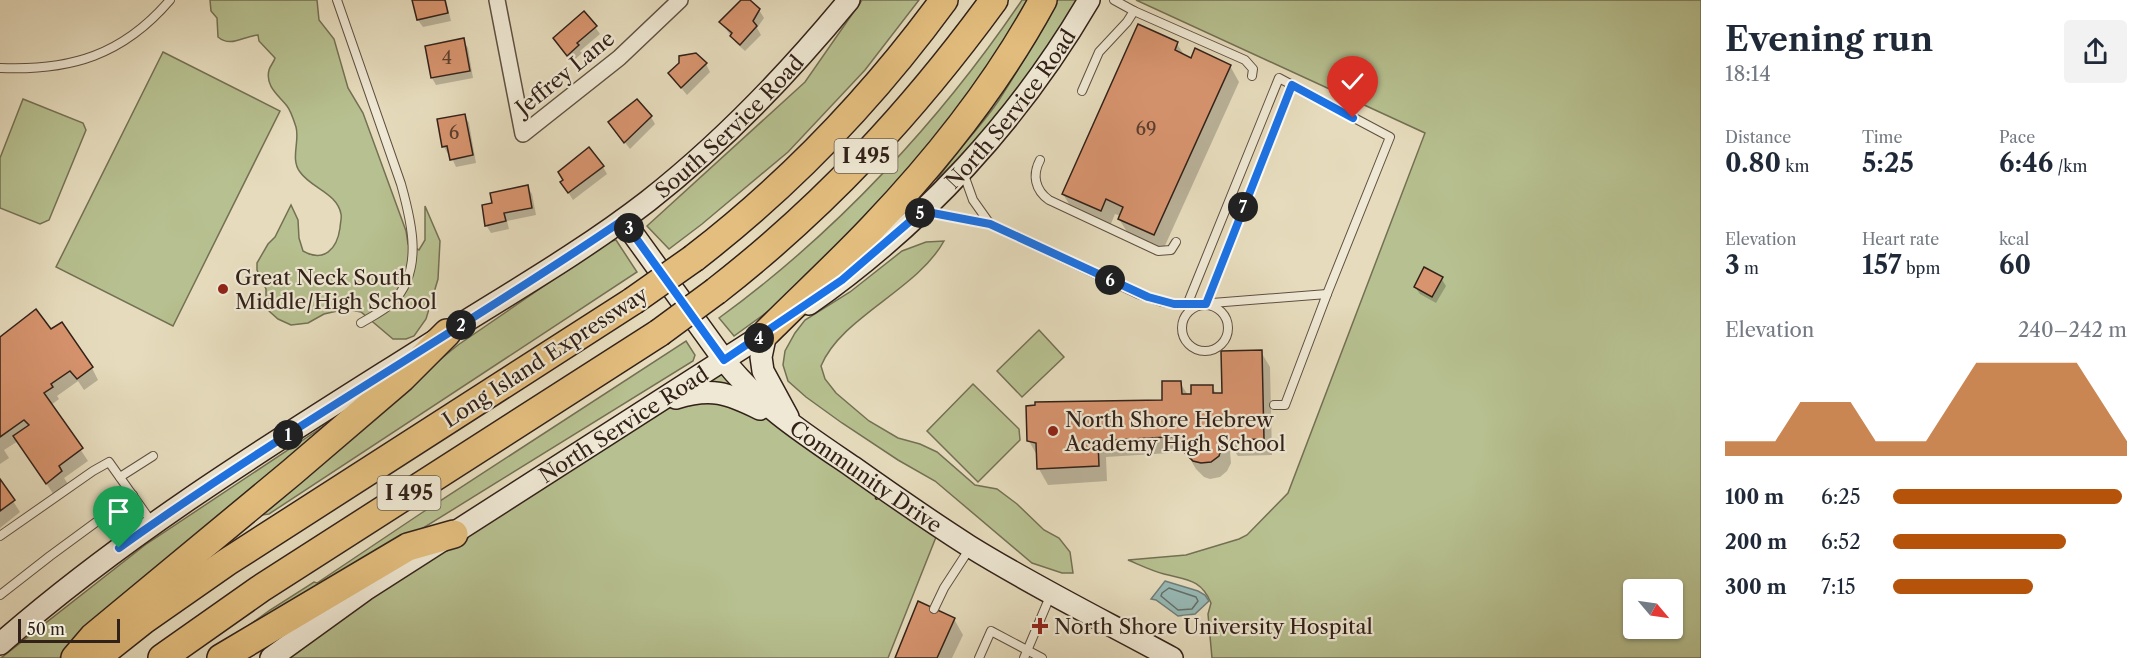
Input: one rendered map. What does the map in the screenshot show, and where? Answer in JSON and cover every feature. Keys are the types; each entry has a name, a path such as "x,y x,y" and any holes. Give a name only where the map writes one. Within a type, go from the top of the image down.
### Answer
{"highway":[{"name":"Long Island Expressway","path":"96,658 144,620 227,562 633,301 694,258 782,184 846,120 911,44 944,0"},
{"name":"Long Island Expressway","path":"162,658 252,594 659,333 717,291 773,246 845,178 912,106 994,0"},
{"path":"766,333 873,227 919,176 989,86 1042,0"},
{"path":"75,658 93,637 186,562 402,378 447,333"},
{"path":"221,658 408,547 454,534"}],"main road":[{"name":"South Service Road","path":"0,644 78,579 238,466 623,220 686,170 734,127 800,58 849,0"},
{"name":"North Service Road","path":"271,658 365,590 766,333 842,280 922,211 1010,116 1045,69 1089,0"},
{"name":"Community Drive","path":"623,220 724,360 758,398 793,425 971,547 1172,658"},
{"path":"766,333 761,357 763,371 793,425"},
{"path":"655,404 693,392 716,392 732,396 793,425"}],"street":[{"name":"Jeffrey Lane","path":"497,0 523,134 603,72 680,0"}],"lane":[{"path":"0,68 67,64 98,54 146,26 170,0"},
{"path":"337,0 401,184 409,211 413,239 410,268 398,296 386,308 361,323"},
{"path":"1114,0 1245,60 1253,69 1252,76"},
{"path":"1082,91 1099,52 1128,22 1134,11"},
{"path":"1187,305 1279,78 1390,137 1285,405 1274,405"},
{"path":"1206,304 1292,85"},
{"path":"1040,159 1036,171 1036,182 1041,193 1049,200 1158,251 1171,250 1176,242"},
{"path":"962,170 973,200 990,224"},
{"path":"922,211 990,224 1138,294 1162,302 1187,305 1327,294"},
{"path":"1206,304 1213,305 1225,315 1228,330 1221,344 1207,351 1191,347 1181,327 1182,320 1192,308 1206,304"},
{"path":"120,477 153,456"},
{"path":"0,536 100,466 110,462 153,524"},
{"path":"2,590 133,495"},
{"path":"934,609 944,588 971,547"},
{"path":"1026,654 1052,593"},
{"path":"979,658 991,631 1026,654 1042,658"}],"green space":[{"path":"210,0 317,0 319,20 334,39 348,88 363,113 406,231 408,244 419,250 425,240 425,206 440,241 438,279 426,319 414,336 406,339 393,339 361,312 346,309 324,314 308,323 291,325 278,319 269,311 266,305 266,289 257,270 257,263 275,237 291,205 298,220 299,238 303,251 310,254 323,255 333,248 338,236 341,214 334,201 305,178 297,167 296,127 288,108 273,90 269,81 269,70 275,58 259,41 258,35 232,41 218,37 217,18 211,11"},
{"path":"862,0 919,0 865,70 788,152 669,249 647,226 805,82"},
{"path":"1022,0 1036,0 969,107 806,284 734,336 719,318 804,249 884,172 957,88 991,45"},
{"path":"1056,0 1078,0 1036,67 950,176 939,183 937,180 944,170 1007,88"},
{"path":"1136,0 1701,0 1701,658 1212,658 1208,614 1211,603 1203,589 1186,579 1155,571 1128,560 1186,555 1239,539 1247,535 1288,493 1425,133"},
{"path":"163,52 280,111 173,326 56,267"},
{"path":"23,99 83,123 86,130 49,220 40,224 0,208 0,158"},
{"path":"616,240 637,272 269,514 253,516 458,345 608,242"},
{"path":"944,241 932,258 916,274 845,333 831,349 821,366 825,379 836,393 869,421 898,438 937,452 975,485 997,489 1017,504 1044,530 1059,538 1070,552 1073,573 1062,573 1032,563 935,481 842,423 788,381 783,365 785,351 805,320 850,292 902,251 926,242"},
{"path":"1039,330 1064,357 1022,397 997,371"},
{"path":"686,341 695,355 693,361 339,580 229,640 270,610 314,582 317,583"},
{"path":"724,360 940,527 888,658 271,658"},
{"path":"973,384 1019,429 1020,440 978,482 927,431"},
{"path":"345,412 59,658 1,658 145,545"}],"water":[{"path":"1165,581 1198,591 1209,601 1195,614 1178,616 1156,600 1151,599"}],"building":[{"path":"412,0 445,0 448,13 417,20"},
{"path":"741,0 750,0 760,9 753,21 757,26 740,45 730,36 732,33 719,22"},
{"path":"584,11 597,26 577,43 579,45 567,56 553,38"},
{"path":"1138,24 1178,42 1175,50 1191,58 1195,48 1231,65 1154,235 1118,219 1123,207 1106,199 1101,211 1062,194"},
{"path":"464,38 470,71 431,78 425,46"},
{"path":"696,53 707,63 681,88 668,73 679,63 679,56"},
{"path":"637,99 652,116 624,143 608,122"},
{"path":"465,114 473,155 450,160 447,146 442,147 437,119"},
{"path":"589,147 604,166 568,193 560,182 563,180 558,172"},
{"path":"528,185 532,208 504,213 506,221 485,226 482,205 492,203 490,193"},
{"path":"1424,267 1443,277 1432,297 1414,287"},
{"path":"36,309 51,329 62,322 93,367 77,379 70,371 51,384 53,387 44,393 83,448 59,466 62,471 46,484 13,436 29,425 24,420 0,437 0,337"},
{"path":"1262,350 1264,439 1227,440 1227,437 1222,437 1219,456 1211,462 1201,463 1193,461 1185,453 1184,436 1098,441 1099,466 1037,469 1036,443 1027,441 1026,406 1035,405 1035,402 1162,400 1162,381 1181,381 1182,394 1191,394 1191,385 1213,385 1213,393 1222,393 1221,351"},
{"path":"0,479 15,500 0,511"},
{"path":"918,601 955,618 937,658 895,658"}],"place":[{"name":"Great Neck South Middle/High School","path":"223,289"},
{"name":"North Shore Hebrew Academy High School","path":"1053,431"},
{"name":"North Shore University Hospital","path":"1040,626"}],"route":[{"path":"119,548 211,484 623,220 724,360 842,280 922,211 990,224 1138,294 1162,302 1187,305 1206,304 1292,85 1353,118"}]}
